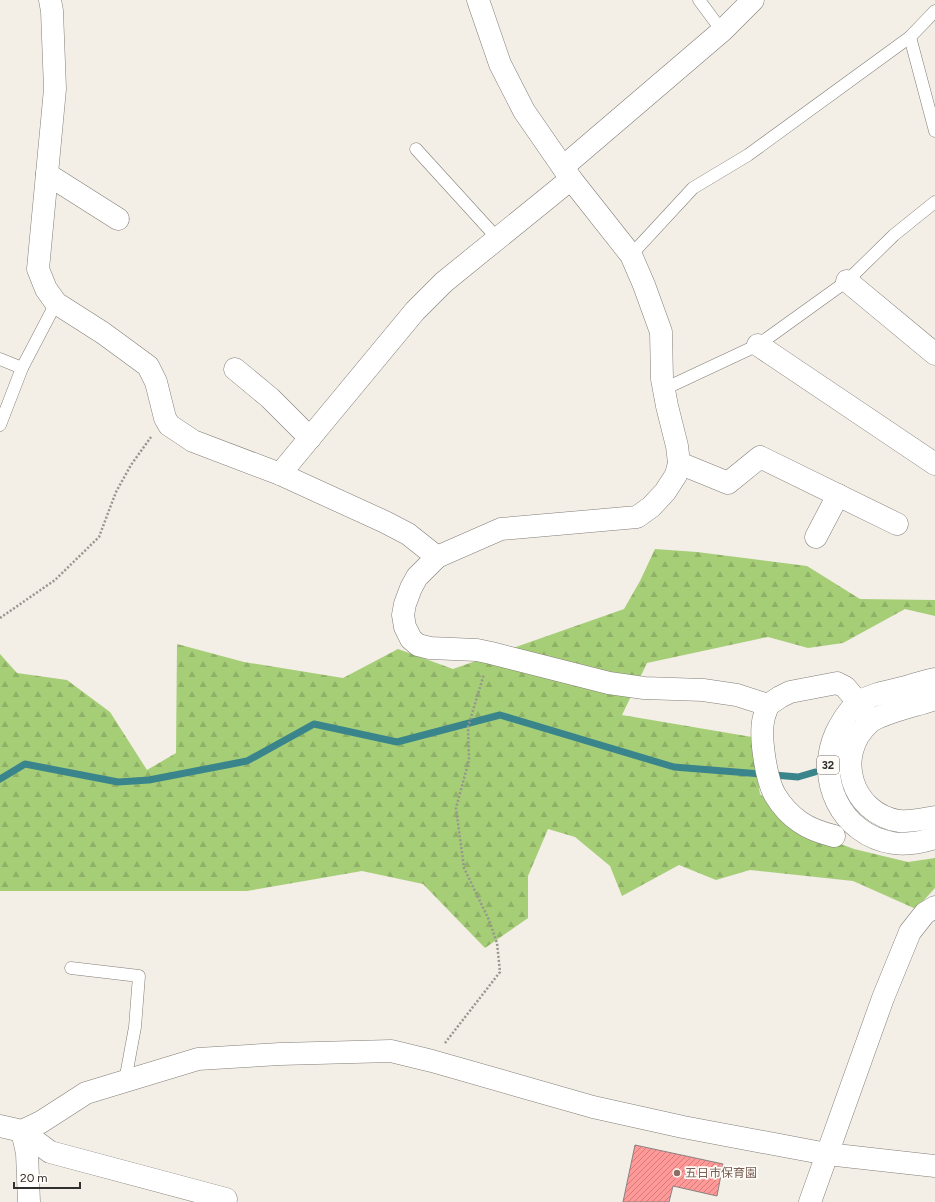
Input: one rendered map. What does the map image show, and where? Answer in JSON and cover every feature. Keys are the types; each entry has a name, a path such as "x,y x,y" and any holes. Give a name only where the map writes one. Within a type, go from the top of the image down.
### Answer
{"street":[{"path":"50,0 52,11 55,89 38,269 46,289 56,303 102,333 148,366 156,382 168,425 192,441 280,474 408,534 437,557"},
{"path":"478,0 500,64 524,112 567,173 631,255 644,285 661,332 662,379 677,446 679,463 676,475 665,492 651,507 637,517 501,529 437,557 417,577 411,588 405,604 403,615 405,627 411,639 418,645 430,648 477,650 609,683 644,688 703,690 737,695 768,705"},
{"path":"280,474 415,311 444,282 498,239 567,173 722,32 753,0"},
{"path":"47,174 118,219"},
{"path":"847,281 935,354"},
{"path":"758,345 935,464"},
{"path":"235,369 270,398 310,438"},
{"path":"679,463 728,484 760,457 897,524"},
{"path":"816,537 838,495"},
{"name":"32","path":"935,678 874,694 858,702 841,722 831,743 828,757 830,786 834,797 840,808 856,827 867,834 893,843 906,843 935,838"},
{"path":"834,836 819,832 800,822 785,809 775,795 764,756 764,718 768,705 790,692 837,684 845,687 858,702 870,722"},
{"name":"32","path":"935,699 882,715 870,722 858,736 853,748 850,764 855,788 873,811 886,817 908,821 935,816"},
{"path":"810,1202 883,998 910,932 925,913 935,907"},
{"path":"22,1131 41,1122 86,1093 198,1059 280,1054 391,1051 432,1061 593,1107 683,1127 827,1154 935,1166"},
{"path":"0,1126 22,1131 50,1152 226,1199"},
{"path":"22,1131 27,1154 29,1202"}],"lane":[{"path":"699,0 722,32"},
{"path":"631,255 693,188 748,154 910,37 935,11"},
{"path":"910,37 935,131"},
{"path":"416,149 498,239"},
{"path":"664,389 758,345 847,281 894,235 935,202"},
{"path":"0,425 22,368 56,303"},
{"path":"0,359 22,368"},
{"path":"71,968 139,976 134,1027 125,1081"}],"path":[{"path":"0,618 55,580 99,537 116,492 131,465 165,418"},
{"path":"432,1061 500,972 497,943 489,920 464,868 456,808 469,760 468,727 491,653"}],"green space":[{"path":"655,549 697,552 807,566 860,599 935,600 935,616 905,609 843,643 808,648 768,637 647,663 622,715 752,737 760,794 801,829 854,849 908,862 935,858 935,888 916,909 853,881 750,870 716,880 679,865 622,896 610,866 575,837 548,829 528,876 528,918 485,948 423,884 362,871 247,891 0,891 0,654 17,673 67,680 110,712 147,770 176,753 177,644 244,662 343,678 398,649 453,669 624,609 640,581"}],"building":[{"path":"635,1145 723,1164 717,1196 673,1186 669,1202 623,1202"}],"waterway":[{"path":"0,779 25,764 118,782 149,780 247,761 314,724 397,742 500,715 674,767 798,777 815,772"}],"place":[{"name":"五日市保育園","path":"677,1173"}]}
